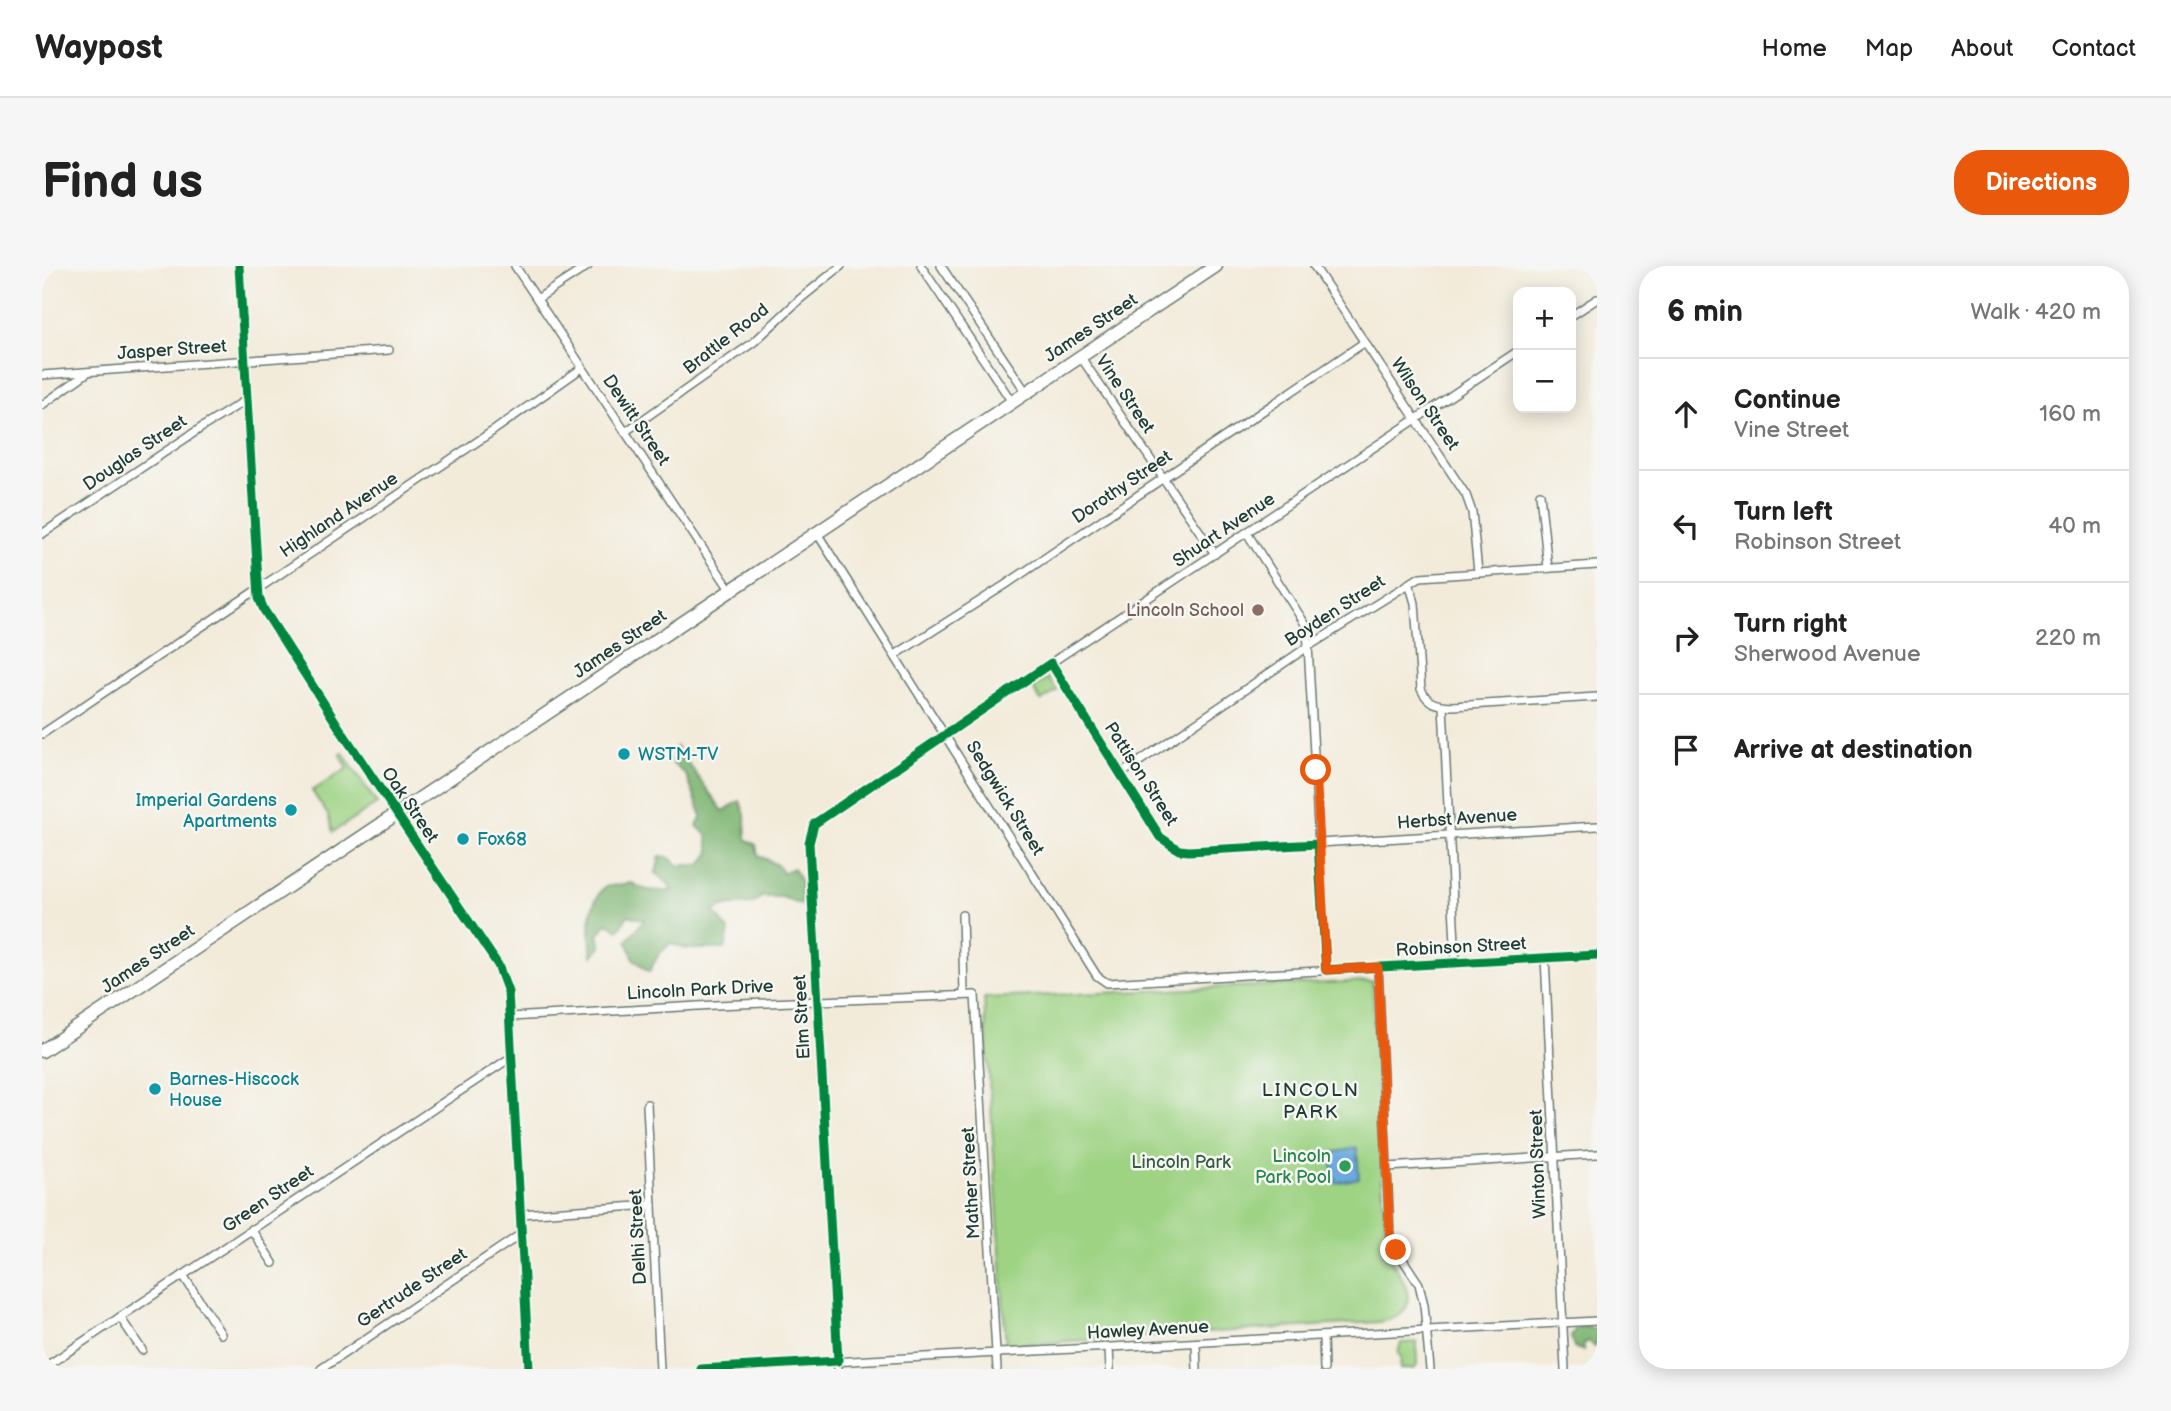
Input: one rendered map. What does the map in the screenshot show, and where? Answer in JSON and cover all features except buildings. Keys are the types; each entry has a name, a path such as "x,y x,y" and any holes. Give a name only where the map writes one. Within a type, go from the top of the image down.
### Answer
{"main road":[{"name":"James Street","path":"42,1051 1026,393 1200,271 1216,266"}],"street":[{"name":"Oak Street","path":"239,266 257,589 264,610 498,965 508,992 529,1369"},
{"name":"Dewitt Street","path":"516,266 731,591"},
{"path":"537,299 588,266"},
{"name":"Brattle Road","path":"625,432 754,342 800,299 841,266"},
{"path":"921,266 1012,402"},
{"path":"941,266 1026,393"},
{"name":"Wilson Street","path":"1314,266 1466,495 1472,512 1478,572"},
{"path":"932,283 946,274"},
{"path":"1576,313 1597,299"},
{"path":"970,338 983,327"},
{"name":"Dorothy Street","path":"895,655 1005,585 1365,342"},
{"name":"Jasper Street","path":"42,375 389,350"},
{"name":"Shuart Avenue","path":"946,733 1513,354"},
{"name":"Vine Street","path":"1080,356 1215,554"},
{"name":"Highland Avenue","path":"42,734 493,431 582,368"},
{"path":"42,405 87,372"},
{"name":"Douglas Street","path":"42,534 246,400"},
{"path":"1540,494 1548,568"},
{"name":"Sedgwick Street","path":"817,533 1097,975"},
{"path":"1247,533 1304,620 1309,646 1326,970"},
{"name":"Boyden Street","path":"1121,774 1309,646 1420,577 1597,565"},
{"path":"1409,583 1415,603 1421,689 1426,699 1433,704 1443,706 1597,697"},
{"name":"Pattison Street","path":"1051,663 1160,837 1180,850 1318,844"},
{"path":"1443,706 1456,963"},
{"name":"Elm Street","path":"838,1365 809,843 814,824 946,733"},
{"name":"Herbst Avenue","path":"1318,844 1597,826"},
{"path":"962,915 964,993"},
{"name":"Robinson Street","path":"1097,975 1107,982 1597,955"},
{"name":"Winton Street","path":"1545,957 1565,1369"},
{"path":"1378,967 1390,1237 1419,1284 1430,1369"},
{"name":"Lincoln Park Drive","path":"510,1017 964,993 975,995"},
{"name":"Mather Street","path":"975,995 997,1369"},
{"name":"Green Street","path":"42,1368 513,1056"},
{"name":"Delhi Street","path":"647,1104 660,1369"},
{"path":"1387,1167 1597,1154"},
{"path":"520,1214 652,1205"},
{"path":"251,1229 273,1263"},
{"name":"Gertrude Street","path":"321,1369 521,1234"},
{"path":"183,1275 221,1334"},
{"path":"120,1317 142,1350"},
{"name":"Hawley Avenue","path":"701,1369 838,1365 1597,1321"},
{"path":"1323,1336 1324,1369"},
{"path":"1196,1343 1197,1369"},
{"path":"1109,1348 1110,1369"}],"green space":[{"path":"1048,678 1057,691 1041,701 1033,688"},
{"path":"676,747 723,811 740,801 745,815 746,839 756,845 758,855 777,865 783,873 793,868 801,882 801,905 782,897 761,897 749,904 720,908 714,911 729,931 725,949 686,949 671,943 659,954 649,972 634,959 627,941 644,920 628,915 619,930 607,923 598,935 601,947 592,956 590,920 598,895 604,887 632,883 655,891 671,891 669,884 656,873 660,856 668,857 678,865 701,865 710,852 707,835 697,826 702,816 686,775 672,763"},
{"path":"343,753 377,804 333,832 328,815 312,791 348,768 340,755"},
{"name":"Lincoln Park","path":"1372,981 1386,1253 1405,1284 1408,1295 1403,1312 1379,1322 1006,1345 984,998"},
{"path":"1582,1326 1593,1329 1597,1327 1597,1347 1588,1341 1583,1350 1574,1348 1571,1337 1576,1328"},
{"path":"1417,1342 1417,1365 1414,1369 1400,1369 1401,1357 1398,1353 1401,1343"}],"water":[{"name":"Lincoln Park Pool","path":"1357,1148 1359,1178 1336,1183 1330,1153"}],"cycle path":[{"path":"239,266 259,598 342,732 498,965 508,992 529,1369"},
{"path":"701,1369 838,1361 809,843 814,824 1051,663 1160,837 1179,850 1318,844 1326,970 1597,955"}],"place":[{"name":"Lincoln School","path":"1258,610"},
{"name":"WSTM-TV","path":"624,754"},
{"name":"Imperial Gardens Apartments","path":"291,810"},
{"name":"Fox68","path":"463,839"},
{"name":"Barnes-Hiscock House","path":"155,1089"},
{"name":"Lincoln Park Pool","path":"1345,1166"}],"district":[{"name":"LINCOLN PARK","path":"1311,1101"}],"route":[{"path":"1316,770 1326,970 1378,967 1390,1237 1396,1250"}]}
